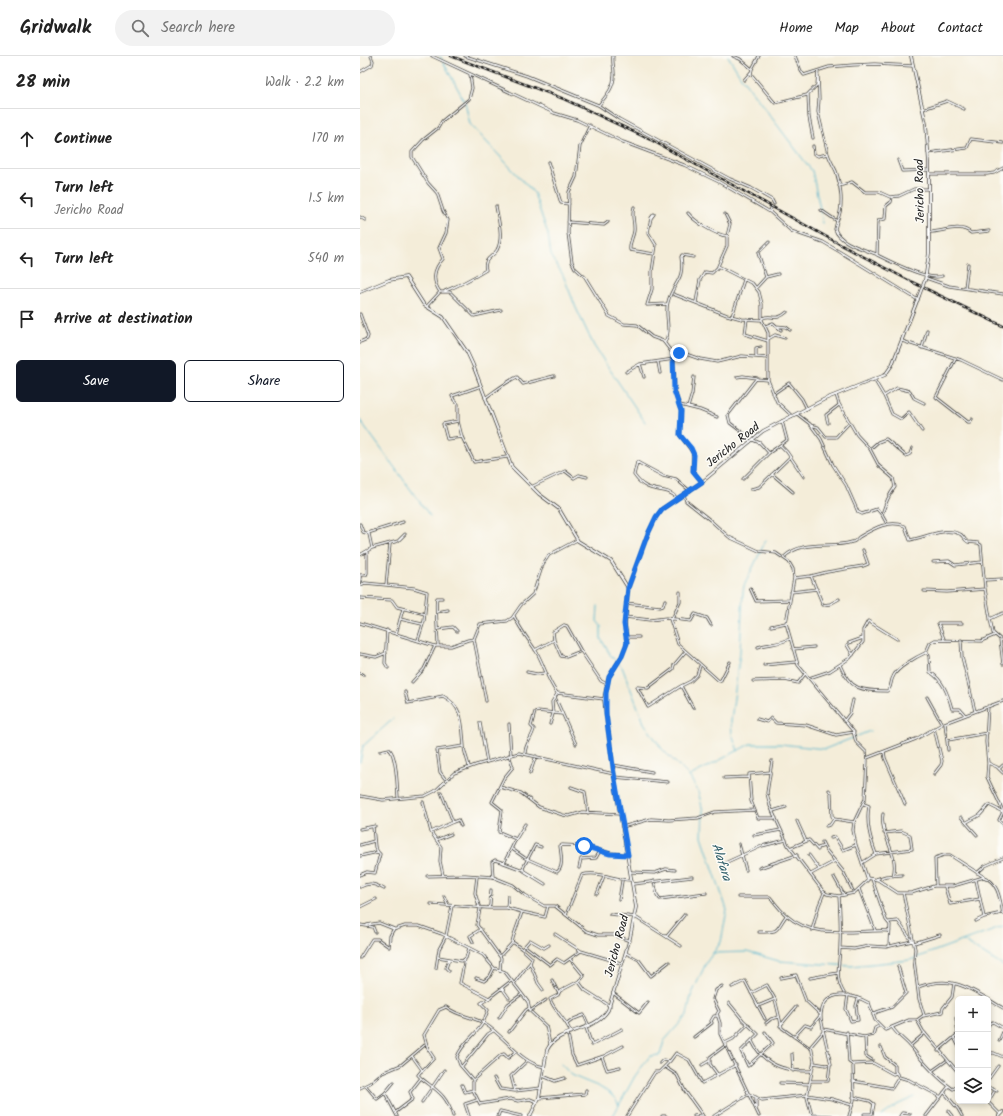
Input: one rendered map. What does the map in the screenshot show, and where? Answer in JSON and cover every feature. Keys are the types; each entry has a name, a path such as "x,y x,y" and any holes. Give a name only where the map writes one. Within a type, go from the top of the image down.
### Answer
{"street":[{"path":"360,72 372,65 373,61 371,56"},
{"path":"432,56 554,113 590,125 623,142 673,161 719,182 770,212 791,231 818,240 918,300"},
{"path":"465,56 526,76 599,105 619,118 730,179 751,188 772,200 774,204"},
{"path":"599,105 608,94 613,83 613,56"},
{"path":"733,56 740,59 752,69"},
{"path":"744,80 751,72 759,56"},
{"path":"795,56 802,74 806,75 829,67 875,64 913,66"},
{"name":"Jericho Road","path":"550,1044 555,1039 588,1027 604,1016 610,1006 621,963 630,941 635,917 633,882 612,765 604,699 611,672 626,646 627,637 625,617 628,588 637,560 656,517 662,509 702,482 763,431 836,395 882,378 888,371 902,341 918,300 926,278 930,232 930,190 923,109 911,56"},
{"path":"751,72 773,102 777,103 808,94 817,85 818,72"},
{"path":"818,72 818,112 828,154 838,177 841,214 835,229 838,236 849,243 938,283 1003,294"},
{"path":"440,292 435,285 434,280 437,266 443,259 439,248 446,233 448,218 442,211 436,193 428,183 411,154 417,146 438,128 442,120 469,99 472,88 470,74"},
{"path":"808,94 808,117 813,138"},
{"path":"923,109 948,101 964,109"},
{"path":"590,125 580,146 576,174 570,188 568,222 572,262 575,268 588,282 605,311 616,321 637,325 652,337 665,342 673,354 674,391 680,405 680,435 692,450 694,455 693,471 702,482"},
{"path":"928,153 966,148 971,139 1003,143"},
{"path":"812,146 814,154 818,156 828,154"},
{"path":"898,160 902,171 929,170"},
{"path":"548,162 561,203 569,204"},
{"path":"929,174 987,174 1003,168"},
{"path":"839,186 852,182 865,192 879,192 892,197 914,189 930,190"},
{"path":"877,255 878,222 885,219 886,206 891,202 892,197"},
{"path":"426,306 440,292 469,281 473,276 486,270 485,264 487,259 496,251 499,243 500,224 496,206"},
{"path":"634,207 632,214 634,230 629,245 630,250 654,254"},
{"path":"770,212 771,208"},
{"path":"822,210 837,221"},
{"path":"688,213 698,223 719,235 727,236"},
{"path":"654,214 651,218 648,232 656,245 652,289 647,305 667,304"},
{"path":"696,302 701,278 705,272 712,273 718,267 727,246 727,236 730,224 725,214"},
{"path":"360,217 365,220"},
{"path":"568,222 604,225 608,222"},
{"path":"930,232 940,232 949,228 968,230 971,233 989,231"},
{"path":"766,277 758,253 769,242"},
{"path":"665,342 668,336 667,304 672,294 674,285 679,282 682,274 681,256 693,257"},
{"path":"965,288 968,264"},
{"path":"718,267 756,288 762,301 762,319 766,326 768,340 768,380 773,394 780,406 792,416"},
{"path":"756,288 766,277 778,274"},
{"path":"926,278 942,276"},
{"path":"360,292 389,280 406,277 426,306 443,317 466,352 501,436 507,456 514,470 533,486 539,494 559,509 577,540 608,558 617,568 628,588"},
{"path":"732,316 744,280"},
{"path":"445,291 450,292 474,316 501,310"},
{"path":"672,294 732,316 748,319 762,319 766,317 776,318 787,312"},
{"path":"360,314 368,336 367,339 360,342"},
{"path":"748,319 745,334 768,340"},
{"path":"766,326 773,323 781,330"},
{"path":"776,326 786,327 790,330"},
{"path":"922,348 927,330"},
{"path":"768,340 775,335 785,338"},
{"path":"902,341 956,358 1003,380"},
{"path":"756,357 756,348 761,347"},
{"path":"673,354 683,353 700,359 717,362 742,356 768,358"},
{"path":"956,358 936,397 968,422 972,419"},
{"path":"626,372 640,364 674,359"},
{"path":"658,362 660,373"},
{"path":"640,364 644,376"},
{"path":"485,398 501,388 507,381 517,378 523,384 554,376"},
{"path":"737,377 749,376 761,380"},
{"path":"688,407 692,394 694,377"},
{"path":"768,380 756,379 728,417 730,423 752,441 760,444 769,453"},
{"path":"875,380 892,414 901,419 909,412 922,431"},
{"path":"773,394 789,383 802,399 807,409"},
{"path":"481,386 452,396 458,404 458,421 462,437 474,462 507,456"},
{"path":"884,396 897,388 910,391 914,398 924,403"},
{"path":"836,395 857,435 870,449 879,466 893,478 895,487 887,496 887,504 882,515"},
{"path":"680,405 717,417"},
{"path":"828,423 826,415 840,405"},
{"path":"797,414 810,425 821,439 833,465 846,485 858,512 862,514 877,509 887,524"},
{"path":"458,421 443,424 445,435 447,439 462,437"},
{"path":"743,479 769,453 788,438 783,429 782,421"},
{"path":"810,425 818,427 826,437 836,436 850,422"},
{"path":"870,449 878,442 886,439 906,456 910,454 912,448"},
{"path":"780,445 804,477"},
{"path":"752,489 756,489 790,457"},
{"path":"678,498 667,492 642,486 634,475 637,462 662,476 676,479 690,491"},
{"path":"533,486 565,471 574,478 579,475 587,477"},
{"path":"772,474 793,492"},
{"path":"684,495 686,502 729,537 751,549 776,553 784,557 793,569 794,578 786,623 797,662 817,690 831,703 854,732 856,742 864,749 867,758 867,782 864,804 854,822 856,845 868,878"},
{"path":"360,524 363,532 368,533 403,522"},
{"path":"784,557 802,546 834,545 854,542 871,530 887,524 905,526 910,540 943,532 961,534 965,541 981,545 985,589 992,632 1002,640 1003,664"},
{"path":"368,533 372,548"},
{"path":"360,555 372,548 390,544 402,539 405,534"},
{"path":"486,701 474,639 480,624 507,621 514,616 521,605 535,590 543,564 549,555 577,540"},
{"path":"386,585 390,544"},
{"path":"794,578 868,564 863,550"},
{"path":"366,552 367,573 366,575 360,575 361,584 414,588 427,592 425,614 418,640"},
{"path":"933,562 949,560 955,565 982,562"},
{"path":"811,576 818,589 823,605 825,606 839,599"},
{"path":"985,580 1003,579"},
{"path":"750,588 756,601 790,601"},
{"path":"791,592 818,589"},
{"path":"924,591 947,592 985,589"},
{"path":"680,592 680,602 671,619 675,631 675,640 686,652 719,681 722,680 730,662"},
{"path":"360,598 394,601 398,607 425,614"},
{"path":"438,646 436,600 437,598 442,598"},
{"path":"626,603 660,607 663,606 665,600"},
{"path":"396,634 403,609"},
{"path":"437,612 448,610"},
{"path":"990,618 1003,613"},
{"path":"625,617 650,620 671,619 690,621 695,614 698,614 707,618 711,625"},
{"path":"514,616 526,638 535,650 545,673 558,694"},
{"path":"400,619 422,624"},
{"path":"809,678 830,671 853,655 860,648 863,642 863,630 868,621 898,639"},
{"path":"360,622 435,646 450,646 474,639"},
{"path":"771,626 786,623"},
{"path":"944,639 938,624 962,623"},
{"path":"581,651 566,657 561,656 554,640 553,632 564,624 568,626 581,651 601,681 608,684"},
{"path":"438,629 455,627 457,631"},
{"path":"387,630 384,663 388,668"},
{"path":"840,665 845,677 854,686 887,691 890,688 894,674 912,660 926,652 931,642 944,639 981,641 995,635"},
{"path":"627,637 639,637"},
{"path":"853,655 847,645 863,638"},
{"path":"758,647 767,643 771,645 779,644 790,639"},
{"path":"535,650 554,640"},
{"path":"961,640 962,657 975,711"},
{"path":"412,682 424,669 435,646"},
{"path":"793,649 814,647"},
{"path":"686,652 674,665 673,669 648,688 637,686 648,707 691,681 697,675 700,665"},
{"path":"926,652 929,656 930,672 938,677 948,695 952,709 960,709 965,715"},
{"path":"360,654 376,657 386,653"},
{"path":"764,665 797,662"},
{"path":"527,672 537,674 545,673"},
{"path":"753,681 785,680 798,683 805,674"},
{"path":"681,686 693,708"},
{"path":"405,692 408,703 443,696 451,700 461,716 464,726 464,746 469,767"},
{"path":"550,724 553,714 552,702 558,694"},
{"path":"558,694 604,699"},
{"path":"555,697 576,744"},
{"path":"927,698 942,724"},
{"path":"844,721 850,713 853,700"},
{"path":"867,758 916,739 942,724 1003,701"},
{"path":"988,706 987,779 1003,812"},
{"path":"525,754 525,748 534,730 531,726 535,712 538,711 562,714"},
{"path":"757,719 769,722 771,718 776,723 806,725 836,735 854,732"},
{"path":"480,723 487,762"},
{"path":"945,723 948,750"},
{"path":"509,724 510,755 513,767 492,801 493,804 502,810 499,832 516,839"},
{"path":"934,728 942,761 942,765 934,774"},
{"path":"948,740 987,733"},
{"path":"446,780 440,772 437,750 464,746"},
{"path":"380,751 389,749 393,752 396,765 398,797"},
{"path":"884,752 885,758 905,804"},
{"path":"360,796 383,800 398,797 429,795 454,773 510,755 525,754 614,776 668,782"},
{"path":"530,772 536,756"},
{"path":"772,761 767,796 772,811 790,848 797,855 824,893 839,896 854,893 868,880 868,878"},
{"path":"988,763 1003,773"},
{"path":"612,765 652,772"},
{"path":"999,769 1003,765"},
{"path":"724,778 749,777 751,774 771,772"},
{"path":"749,777 754,810 758,818 776,818"},
{"path":"500,787 521,793 540,807 563,815 569,816 588,813 620,814"},
{"path":"571,787 585,792 588,813"},
{"path":"829,790 831,793 832,816 834,818"},
{"path":"441,792 453,822"},
{"path":"423,802 431,832 441,847 440,861 443,875"},
{"path":"864,804 869,806 868,820 871,843 876,854"},
{"path":"967,822 980,815 989,805 1003,812"},
{"path":"772,811 786,807"},
{"path":"622,827 651,819 669,820 705,815 715,812 754,810"},
{"path":"1003,812 999,820 1003,824"},
{"path":"883,814 881,822 891,852 893,876"},
{"path":"961,817 977,835"},
{"path":"834,818 854,822"},
{"path":"826,826 830,825 834,818"},
{"path":"431,832 458,820 461,826"},
{"path":"797,821 806,841"},
{"path":"504,863 525,824"},
{"path":"360,829 374,826 374,841 380,854 375,873 367,872 360,875"},
{"path":"754,835 781,830"},
{"path":"862,863 876,854 911,849 910,835 901,831 884,833"},
{"path":"436,840 451,834"},
{"path":"831,838 835,837 843,850 856,845"},
{"path":"727,862 762,846 786,840"},
{"path":"360,845 374,841"},
{"path":"790,848 806,841 810,841 818,850 818,848 824,846"},
{"path":"822,842 843,871 854,893"},
{"path":"739,844 746,870"},
{"path":"523,870 535,845 541,847"},
{"path":"512,849 527,859 557,872 561,867 562,855 560,846 586,846 600,851 628,855"},
{"path":"579,868 581,859 596,858 600,851"},
{"path":"360,856 378,852"},
{"path":"759,868 797,855"},
{"path":"809,855 819,869"},
{"path":"936,886 936,857 950,855 991,881 996,887 1003,914 984,917 976,921"},
{"path":"977,873 983,868 1003,858"},
{"path":"493,877 492,862 495,860 523,870 538,881 545,884"},
{"path":"811,874 835,861"},
{"path":"631,872 644,871 653,873 666,869 675,870"},
{"path":"566,915 582,874 604,876 622,881 633,882 692,877"},
{"path":"427,876 443,875 493,877 513,885 529,897 548,906 555,906 573,922 592,934 614,935 630,941"},
{"path":"876,879 902,875"},
{"path":"597,894 604,876"},
{"path":"477,877 475,893 480,909 477,924 500,956 502,961 500,970"},
{"path":"834,877 844,895"},
{"path":"868,878 876,879 895,892 914,893 936,886 945,886 984,877"},
{"path":"872,878 886,920 889,922 889,946"},
{"path":"976,880 984,917"},
{"path":"619,900 622,881"},
{"path":"654,881 658,897 660,899 706,894"},
{"path":"360,887 367,883 374,884 384,889"},
{"path":"945,886 950,904 980,899"},
{"path":"859,889 875,930"},
{"path":"488,908 490,905 491,890"},
{"path":"812,930 824,893"},
{"path":"903,893 912,941 915,949 914,958 923,1016"},
{"path":"444,896 448,905"},
{"path":"507,908 508,896"},
{"path":"839,896 840,948 838,973 844,993 870,1004 873,1015 880,1026 885,1030 908,1020 917,1020 923,1016 942,1012 943,1008 952,997 954,984"},
{"path":"738,897 770,897 786,916 812,930 840,932 868,932 875,930 890,931"},
{"path":"360,907 376,899"},
{"path":"431,904 452,906 468,905 480,909 507,908 545,918 548,906"},
{"path":"436,968 437,957 442,941 446,936 452,906"},
{"path":"500,956 512,943 522,912"},
{"path":"610,914 635,917 681,946"},
{"path":"667,936 685,914"},
{"path":"758,932 774,932 780,927 786,916"},
{"path":"889,922 898,921 912,941"},
{"path":"360,925 379,923 394,929 405,926 419,926 446,936 483,955 494,968 505,972 528,1002 530,1011 546,1026 550,1044 547,1050 539,1098 530,1116"},
{"path":"367,925 374,928 375,932"},
{"path":"360,958 372,939 378,939 389,948 390,936 394,929"},
{"path":"473,942 470,936 480,930"},
{"path":"555,934 581,951 621,963"},
{"path":"840,948 854,950 869,946 889,946 912,941 914,943 940,935"},
{"path":"522,949 530,940 544,948 549,945"},
{"path":"512,943 532,958 530,963 523,970 520,977 514,984"},
{"path":"525,946 550,965 557,959 563,964 581,951"},
{"path":"469,948 460,983 490,998"},
{"path":"625,952 639,960 651,976 669,962"},
{"path":"437,957 459,962 465,959"},
{"path":"449,959 446,968 449,971"},
{"path":"570,959 584,976 580,981 567,986 558,992 558,995 550,1000 567,1024 571,1033"},
{"path":"530,963 538,983 543,990"},
{"path":"873,1015 877,1012 892,1007 906,993 898,966"},
{"path":"476,978 484,981 490,976 494,968"},
{"path":"810,978 838,973"},
{"path":"781,978 796,975 806,1001 820,1015 830,1064 828,1081 811,1080"},
{"path":"552,980 558,992"},
{"path":"511,981 490,998 481,1003 488,1010 483,1023 458,1054 458,1061 473,1080 473,1090 477,1100 481,1104 510,1099 518,1101 530,1099 537,1102"},
{"path":"580,981 582,989 610,1006"},
{"path":"732,987 745,981 765,1019"},
{"path":"918,987 940,981 954,984 978,992 1003,1008"},
{"path":"751,993 767,985 775,999 780,1026 784,1031 810,1048 814,1058 807,1095 812,1116 832,1116"},
{"path":"722,986 713,996 719,1011 718,1016 720,1034 759,1116"},
{"path":"502,988 508,998"},
{"path":"613,993 639,1013 648,1002"},
{"path":"794,1037 804,1025 811,1027 828,1001 844,993"},
{"path":"499,1018 508,1004 522,994"},
{"path":"848,995 846,1007 851,1020 858,1020 856,1006 858,999"},
{"path":"758,1006 775,999"},
{"path":"530,1011 546,1000"},
{"path":"729,1003 758,1034 741,1052 750,1066 760,1053 772,1043 765,1032"},
{"path":"452,1116 438,1089 434,1088 418,1075 434,1058 426,1044 424,1034 442,1008 446,1007 457,1015 483,1023 515,1052 527,1060 544,1067"},
{"path":"780,1026 796,1007"},
{"path":"509,1032 529,1008"},
{"path":"567,1024 574,1018 584,1015 592,1045 622,1029"},
{"path":"694,1037 700,1030 712,1023 711,1021 714,1016 718,1016"},
{"path":"766,1023 771,1019 779,1017"},
{"path":"917,1020 938,1050 955,1069"},
{"path":"991,1023 993,1022 1003,1028"},
{"path":"702,1065 709,1061 710,1056 733,1039 748,1024"},
{"path":"823,1029 847,1032 865,1037 872,1035 875,1028 880,1026"},
{"path":"892,1027 901,1039 910,1046 932,1071 953,1089 955,1088"},
{"path":"810,1048 812,1042 819,1037 823,1029"},
{"path":"462,1066 488,1034 493,1031"},
{"path":"847,1032 849,1062 852,1064 853,1081 853,1097 849,1116"},
{"path":"999,1041 1003,1032"},
{"path":"910,1046 925,1033"},
{"path":"568,1034 576,1065 602,1057 623,1046"},
{"path":"865,1037 866,1056 872,1060"},
{"path":"938,1050 954,1037"},
{"path":"752,1041 760,1053 776,1065 793,1071 812,1071"},
{"path":"360,1088 366,1086 382,1072 401,1064 426,1044"},
{"path":"881,1047 885,1057 896,1066 894,1070 899,1077 909,1080 941,1097"},
{"path":"473,1080 501,1055 504,1054 508,1058 515,1052"},
{"path":"627,1116 655,1072 659,1072 665,1067 676,1053 688,1059 702,1083 736,1065"},
{"path":"991,1053 1003,1057"},
{"path":"792,1054 793,1071"},
{"path":"411,1056 422,1070"},
{"path":"602,1057 607,1070 620,1067"},
{"path":"515,1091 511,1076 527,1060"},
{"path":"660,1062 663,1060 670,1061"},
{"path":"932,1071 947,1060"},
{"path":"709,1061 718,1075"},
{"path":"813,1063 830,1064"},
{"path":"852,1064 873,1063 892,1074 896,1074"},
{"path":"991,1074 998,1066"},
{"path":"665,1067 677,1076 685,1091 702,1115 694,1116"},
{"path":"422,1102 434,1088 444,1070"},
{"path":"543,1076 555,1081 565,1078"},
{"path":"853,1081 892,1088 899,1077"},
{"path":"396,1112 413,1099 410,1092 421,1078"},
{"path":"494,1078 500,1090 515,1091 541,1088"},
{"path":"366,1086 376,1099 385,1093 394,1082"},
{"path":"780,1083 810,1084"},
{"path":"462,1085 465,1092 473,1090"},
{"path":"926,1116 949,1086"},
{"path":"991,1088 997,1091"},
{"path":"539,1098 585,1094 586,1090"},
{"path":"944,1092 962,1116 966,1116"},
{"path":"991,1096 994,1092"},
{"path":"385,1093 397,1116"},
{"path":"749,1094 764,1100 807,1095 832,1099 852,1105"},
{"path":"714,1116 749,1094"},
{"path":"756,1097 756,1109"},
{"path":"853,1097 874,1103 872,1114 864,1114"},
{"path":"469,1116 465,1104 477,1100"},
{"path":"989,1104 1001,1114"},
{"path":"498,1116 500,1111 521,1116"},
{"path":"948,1111 952,1116"},
{"path":"900,1116 902,1113 910,1114"}],"waterway":[{"path":"440,56 465,102 470,124 534,193 548,234 551,255 563,275 576,308 594,346 645,422"},
{"path":"728,56 741,77 812,171 823,223"},
{"path":"360,420 430,516"},
{"path":"738,751 732,734 731,721 740,652 743,592 744,586 766,540"},
{"name":"Alafara","path":"598,606 597,621 601,626 601,639 611,656 622,667 644,723 662,749 689,776 698,791 703,811 702,836 727,910 721,942 706,963 691,996 687,1015 664,1041 660,1055 650,1056 635,1076 613,1116"},
{"path":"360,762 363,746 393,719"},
{"path":"690,776 750,744 781,744 825,749 870,731"},
{"path":"713,953 747,952 779,961 851,966 910,960 1003,926"},
{"path":"963,941 1003,966"},
{"path":"561,1064 572,1075 611,1094 619,1105"},
{"path":"882,1116 897,1105 914,1097"}],"railway":[{"path":"451,56 564,99 651,140 845,247 912,282 1003,326"}],"route":[{"path":"584,846 610,854 628,855 612,765 612,755 604,699 611,672 622,656 627,643 624,624 628,588 647,536 656,517 662,509 702,482 699,476 692,469 694,459 692,450 680,436 679,432 681,411 680,404 674,391 675,370 673,354 679,353"}]}
